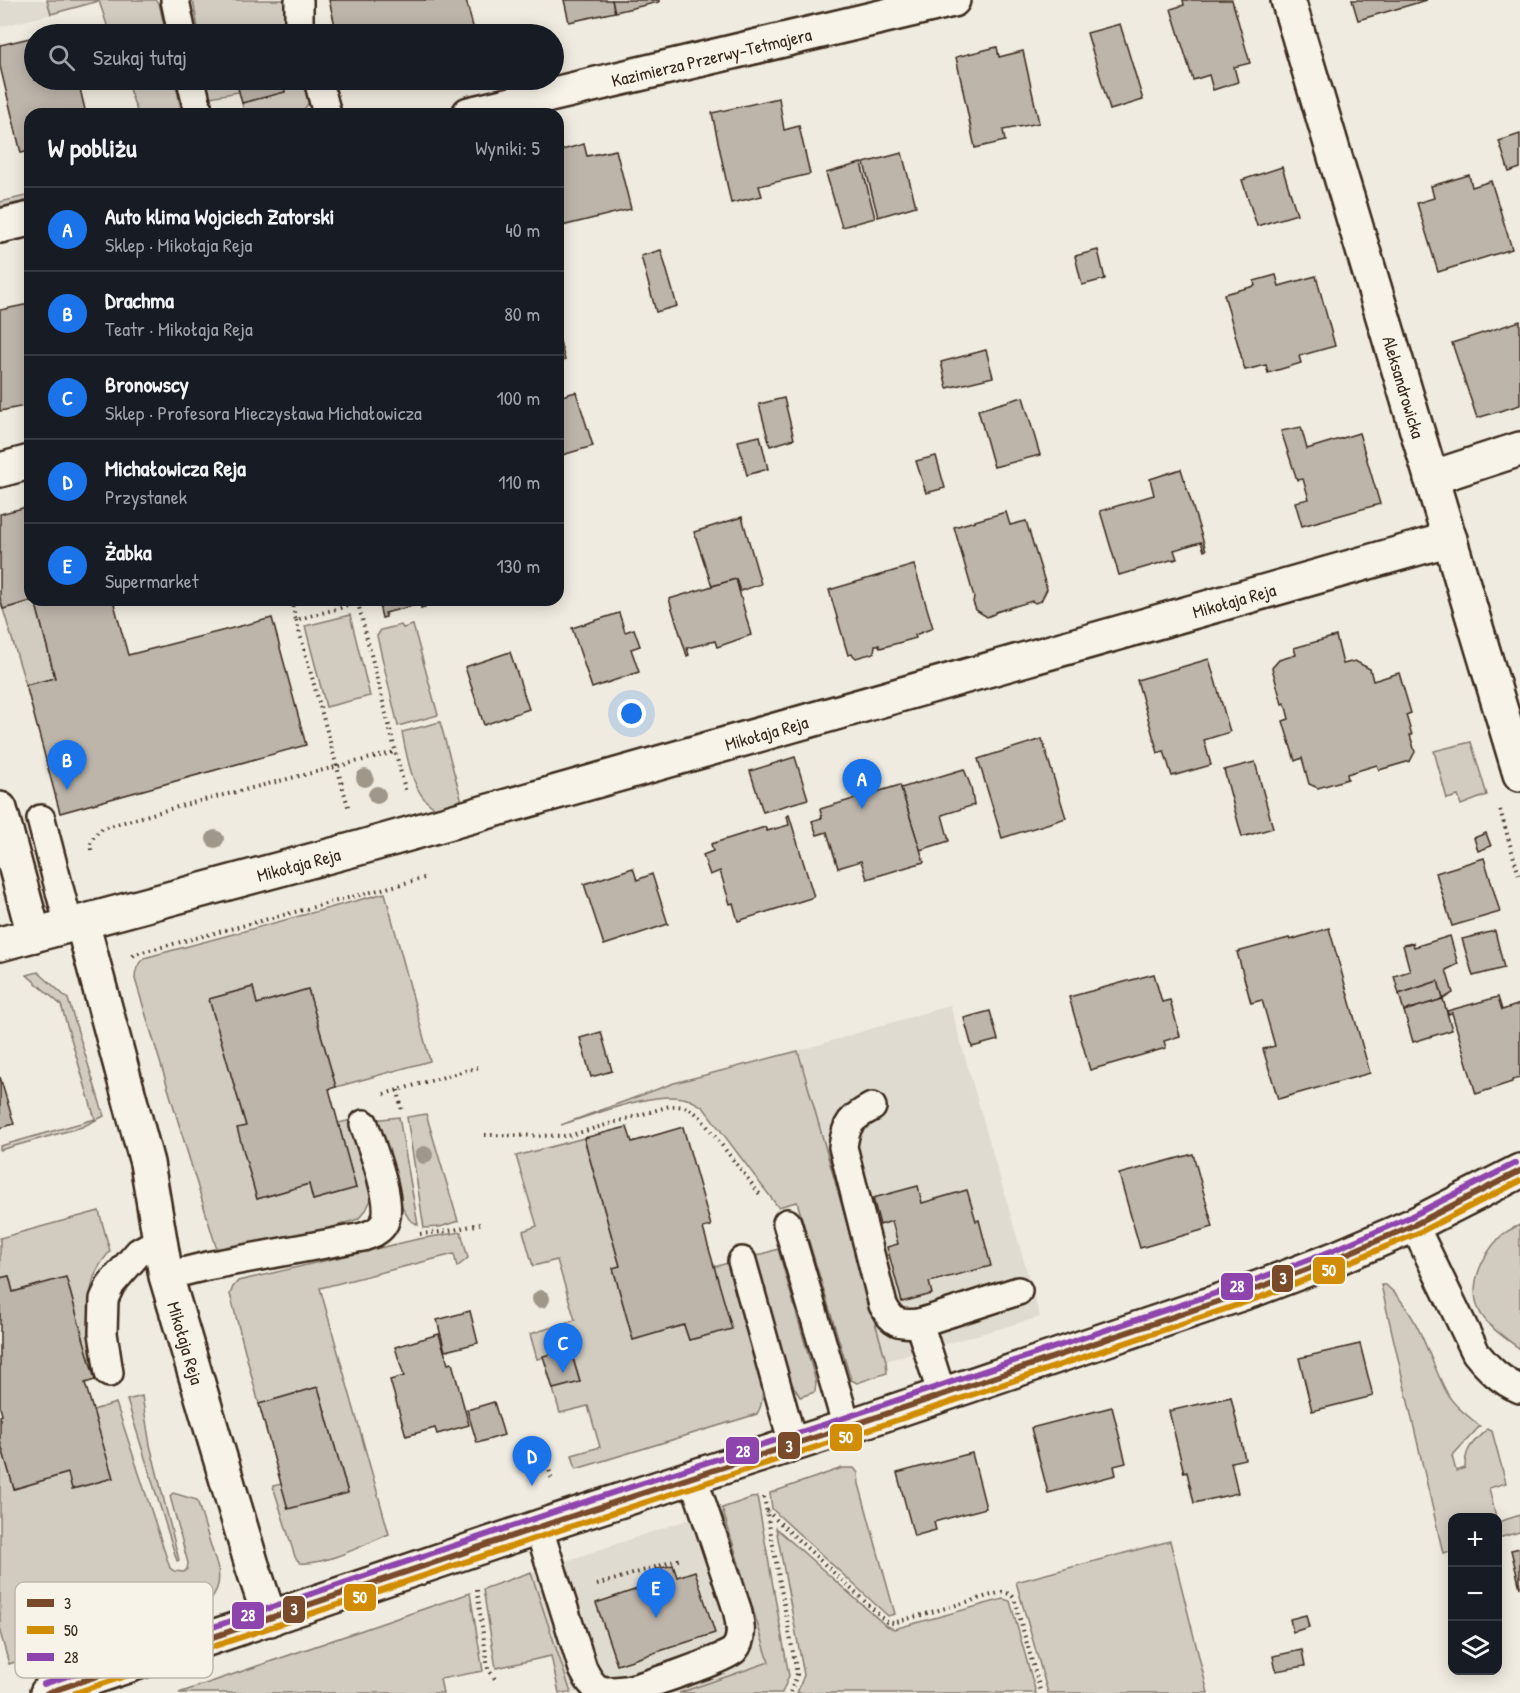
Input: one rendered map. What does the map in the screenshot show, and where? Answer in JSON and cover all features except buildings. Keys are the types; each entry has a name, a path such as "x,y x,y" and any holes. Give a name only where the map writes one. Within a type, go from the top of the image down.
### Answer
{"street":[{"name":"Kazimierza Przerwy-Tetmajera","path":"494,108 953,0"},
{"name":"Aleksandrowicka","path":"1288,0 1520,774"},
{"path":"0,226 24,220"},
{"path":"1431,478 1520,449"},
{"path":"0,470 24,464"},
{"name":"Mikołaja Reja","path":"0,944 359,848 1450,539"},
{"path":"0,809 34,935"},
{"name":"Mikołaja Reja","path":"76,924 147,1163 166,1276 270,1619"},
{"path":"213,1638 1258,1288 1414,1225 1520,1171"},
{"path":"47,1693 92,1678"}],"lane":[{"path":"175,0 180,24"},
{"path":"298,0 299,24"},
{"path":"193,90 198,108"},
{"path":"321,90 325,108"},
{"path":"41,819 59,888 76,924"},
{"path":"872,1107 851,1120 845,1131 843,1147 883,1305 888,1314 896,1322 919,1323 1018,1291"},
{"path":"166,1276 375,1233 384,1224 387,1215 385,1191 364,1124"},
{"path":"787,1223 848,1427"},
{"path":"1414,1225 1476,1353 1489,1370 1520,1389"},
{"path":"109,1373 103,1333 104,1299 111,1284 139,1252 159,1241"},
{"path":"742,1261 793,1444"},
{"path":"919,1323 942,1395"},
{"path":"538,1529 583,1669 590,1682 600,1689 627,1690 721,1659 735,1649 740,1638 741,1626 693,1477"}],"path":[{"path":"292,606 338,768"},
{"path":"296,620 344,606"},
{"path":"359,606 417,831"},
{"path":"59,888 92,878 95,874 91,842 94,834 103,828 395,752"},
{"path":"128,962 135,954 428,877"},
{"path":"377,1096 479,1067"},
{"path":"485,1135 568,1136 670,1106 690,1108 700,1117 766,1203 787,1223"},
{"path":"384,1224 422,1234 480,1224"},
{"path":"548,1465 554,1488"},
{"path":"764,1495 797,1674 790,1693"},
{"path":"767,1511 887,1622 893,1623 1002,1593 1010,1594 1014,1598 1041,1693"},
{"path":"593,1587 684,1558"},
{"path":"476,1583 488,1669 497,1682"}],"shaded area":[{"path":"0,0 47,0 51,14 0,27"},
{"path":"47,0 155,0 159,3 164,24 107,24 99,1 51,14"},
{"path":"193,0 287,0 284,9 289,24 197,24"},
{"path":"130,90 177,90 181,108 136,108"},
{"path":"209,90 238,90 239,92 210,97"},
{"path":"285,90 309,90 312,98 305,108 243,108 242,103 285,92"},
{"path":"24,196 24,201 0,207 0,202"},
{"path":"24,603 24,606 37,606 55,678 26,685 3,609"},
{"path":"350,615 370,696 326,707 305,626"},
{"path":"401,625 403,628 413,625 438,715 398,726 377,636 381,630"},
{"path":"440,722 463,805 449,810 437,808 420,793 410,768 402,732"},
{"path":"1471,742 1487,795 1461,805 1458,796 1447,799 1434,751"},
{"path":"385,893 430,1061 336,1087 308,989 257,1004 252,987 209,999 246,1126 238,1128 257,1199 309,1184 313,1200 356,1188 338,1123 352,1120 371,1200 358,1219 346,1223 234,1252 217,1250 135,979 137,967 144,958"},
{"path":"38,972 68,999 104,1116 82,1127 0,1150 0,1146 95,1119 61,1005 27,975"},
{"path":"950,1005 1040,1317 886,1361 798,1051"},
{"path":"798,1051 886,1361 887,1373 857,1383 851,1380 797,1202 778,1207 703,1107 690,1100 661,1097 626,1104 561,1125 674,1083"},
{"path":"426,1114 458,1221 440,1227 424,1228 407,1117"},
{"path":"399,1117 418,1225 409,1219 403,1209 373,1120"},
{"path":"584,1138 620,1266 613,1268 633,1339 684,1325 689,1340 731,1329 714,1267 728,1263 762,1384 762,1396 757,1414 576,1469 572,1455 600,1447 588,1406 560,1413 553,1389 580,1382 568,1341 558,1353 537,1359 530,1334 575,1320 557,1260 533,1266 523,1231 537,1226 516,1156"},
{"path":"99,1211 110,1251 96,1272 90,1299 95,1380 66,1278 13,1292 9,1276 0,1278 0,1238"},
{"path":"1520,1225 1520,1349 1497,1332 1482,1316 1475,1291 1479,1271 1493,1245 1502,1235"},
{"path":"461,1232 468,1258 457,1267 454,1254 320,1288 389,1534 333,1558 300,1563 295,1557 273,1486 281,1484 348,1492 318,1387 259,1404 230,1294 233,1287 238,1281 418,1239"},
{"path":"778,1249 816,1382 815,1392 800,1397 785,1373 753,1257"},
{"path":"1381,1285 1386,1285 1398,1296 1415,1322 1450,1398 1480,1426 1452,1456 1456,1471 1465,1468 1468,1450 1487,1429 1492,1431 1506,1483 1489,1488 1495,1513 1448,1513 1448,1552 1443,1553"},
{"path":"142,1396 150,1445 179,1560 177,1561 127,1400"},
{"path":"116,1403 170,1568 174,1571 184,1572 188,1563 170,1496 173,1493 197,1500 218,1569 217,1589 213,1595 213,1582 15,1582 15,1662 9,1664 0,1632 0,1441 14,1489 68,1473 73,1489 112,1478 93,1410"},
{"path":"842,1468 854,1468 858,1473 859,1484 895,1614 888,1616 772,1509 770,1493"},
{"path":"757,1496 789,1676 782,1693 679,1693 769,1662 722,1508"},
{"path":"722,1508 769,1662 679,1693 571,1693 531,1573"},
{"path":"1520,1515 1520,1532 1502,1537 1502,1521"},
{"path":"776,1528 885,1625 894,1629 1003,1599 1010,1601 1036,1693 797,1693 804,1675"},
{"path":"1170,1541 1208,1693 1048,1693 1016,1582"},
{"path":"531,1572 571,1693 559,1693 551,1656 496,1668 483,1589"},
{"path":"470,1593 483,1671 440,1679 443,1693 179,1693"}],"transit line":[{"name":"28","path":"213,1627 1255,1280 1334,1250 1410,1217 1516,1163"},
{"name":"3","path":"213,1637 1258,1288 1414,1225 1520,1171"},
{"name":"50","path":"213,1647 1261,1297 1418,1233 1520,1181"},
{"name":"28","path":"44,1684 62,1678"},
{"name":"3","path":"47,1693 91,1678"},
{"name":"50","path":"75,1693 120,1678"}],"place":[{"name":"Drachma","path":"67,790"},
{"name":"Auto klima Wojciech Zatorski","path":"862,809"},
{"name":"Bronowscy","path":"563,1373"},
{"name":"Michałowicza Reja","path":"532,1486"},
{"name":"Żabka","path":"656,1618"}]}
